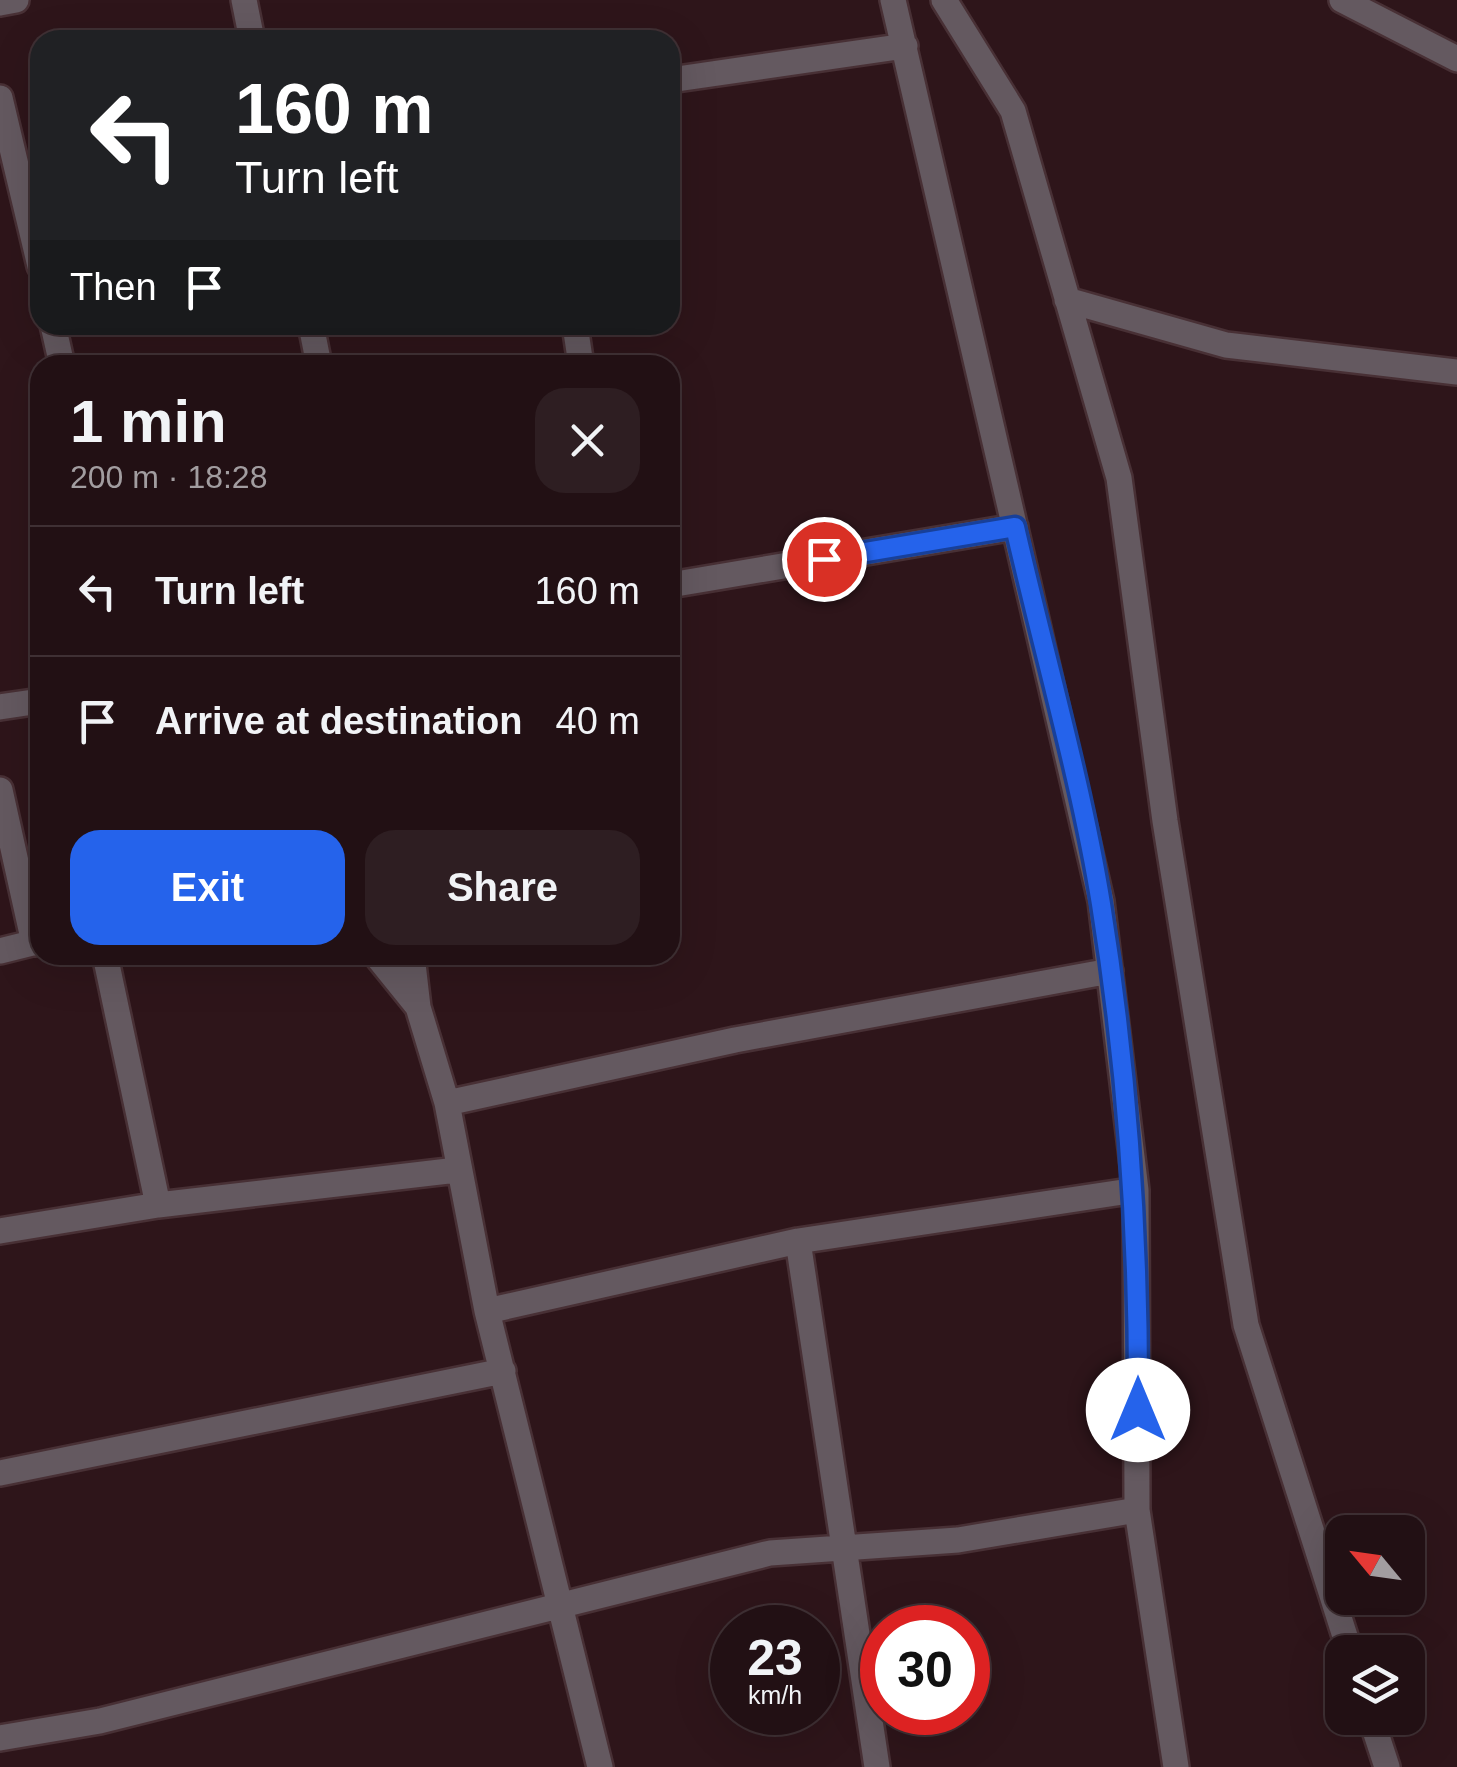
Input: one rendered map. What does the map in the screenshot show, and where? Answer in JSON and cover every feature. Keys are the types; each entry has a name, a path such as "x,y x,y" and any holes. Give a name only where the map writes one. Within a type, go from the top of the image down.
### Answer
{"street":[{"path":"0,4 16,0"},
{"path":"244,0 250,30"},
{"path":"893,0 1101,901 1136,1190 1137,1510 1176,1767"},
{"path":"944,0 1013,111 1119,478 1165,820 1246,1325 1345,1635"},
{"path":"1342,0 1457,59"},
{"path":"680,79 905,46"},
{"path":"0,98 30,183"},
{"path":"1068,300 1226,345 1457,372"},
{"path":"680,583 1015,527"},
{"path":"0,708 30,702"},
{"path":"0,790 30,913"},
{"path":"0,951 30,944"},
{"path":"107,965 158,1205"},
{"path":"384,965 418,1007"},
{"path":"413,965 418,1007 447,1104 487,1311 600,1767"},
{"path":"447,1104 735,1040 1110,971"},
{"path":"0,1231 158,1205 457,1170"},
{"path":"487,1311 798,1241 1136,1190"},
{"path":"798,1241 878,1767"},
{"path":"0,1473 503,1371"},
{"path":"0,1738 100,1722 708,1566 844,1545 958,1540 1137,1510"},
{"path":"1377,1735 1387,1767"}],"route":[{"path":"824,559 1015,527 1101,901 1136,1190 1138,1410"}]}
